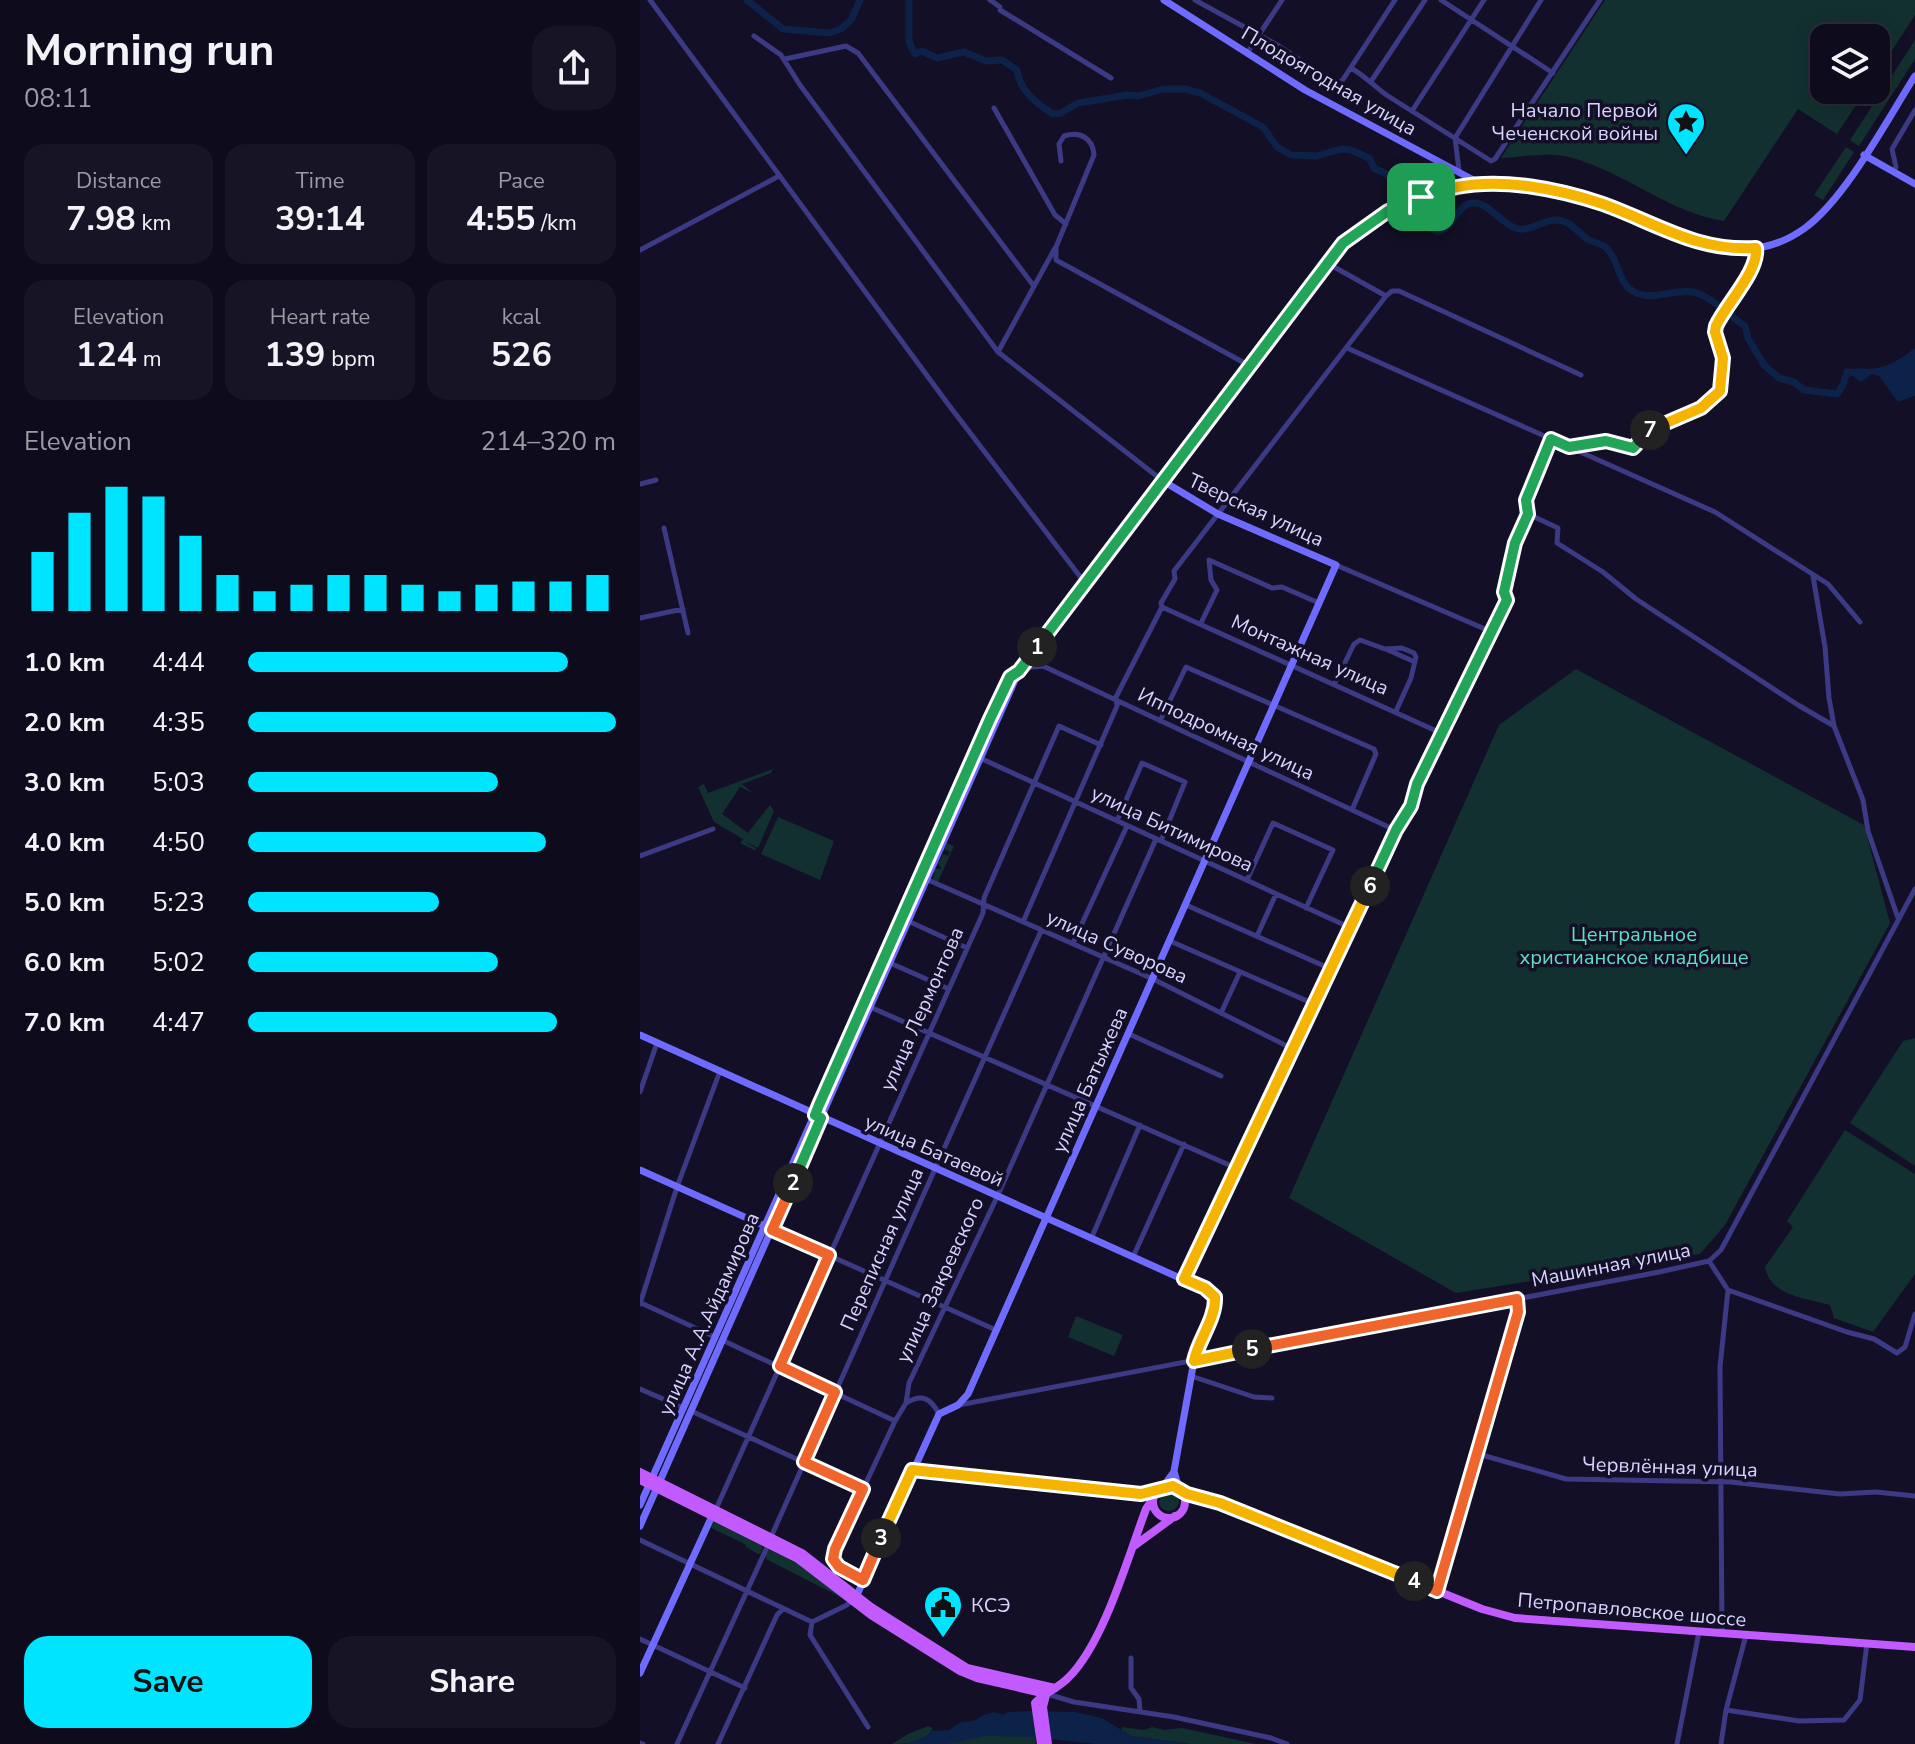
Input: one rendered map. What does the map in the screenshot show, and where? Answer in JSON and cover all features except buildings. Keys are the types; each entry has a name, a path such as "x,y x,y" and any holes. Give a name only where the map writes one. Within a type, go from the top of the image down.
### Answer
{"main road":[{"name":"Плодоягодная улица","path":"1164,0 1305,90 1481,184"},
{"path":"1014,679 1327,263 1353,234 1388,211 1421,197 1457,186 1481,184 1564,192 1704,245 1756,248 1794,234 1816,219 1833,201 1915,76"},
{"path":"1864,155 1915,184"},
{"name":"Тверская улица","path":"1163,481 1218,514 1336,565"},
{"name":"улица Батыжева","path":"939,1414 958,1405 968,1394 1336,565"},
{"name":"улица А.А.Айдамирова","path":"818,1117 870,1007 1014,679"},
{"name":"улица А.А.Айдамирова","path":"640,1526 679,1428 1014,679"},
{"name":"улица Батаевой","path":"640,1035 1205,1288 1215,1297 1213,1311 1194,1361"},
{"path":"640,1170 769,1228"},
{"path":"1178,1515 1185,1499 1176,1484 1174,1471 1194,1361"},
{"path":"854,1598 939,1414"},
{"path":"1041,1744 1038,1706 1046,1694 1073,1673 1097,1635 1131,1549 1159,1491 1174,1471"},
{"path":"640,1472 655,1483 812,1559 854,1598 960,1671 1046,1694"},
{"path":"640,1480 655,1483"},
{"name":"улица А.А.Айдамирова","path":"641,1502 655,1483"},
{"path":"1159,1491 1173,1486 1179,1489"},
{"name":"Петропавловское шоссе","path":"1179,1489 1482,1609 1515,1618 1915,1647"},
{"path":"1131,1549 1178,1515 1208,1500"},
{"path":"1152,1505 1166,1517 1178,1515"},
{"name":"улица Лермонтова","path":"640,1673 714,1512"},
{"path":"854,1598 967,1668 1055,1688"},
{"path":"1034,1683 1046,1694"},
{"path":"1025,1688 1038,1706 1048,1744"}],"street":[{"path":"650,0 948,404 1085,583"},
{"path":"990,0 1000,10 1111,78"},
{"path":"1000,7 1004,0"},
{"path":"1195,0 1334,82 1342,81 1395,0"},
{"path":"1247,53 1282,0"},
{"path":"1372,80 1425,0"},
{"path":"1441,0 1553,73"},
{"path":"1412,111 1484,0"},
{"path":"1459,170 1455,138 1541,0"},
{"path":"1351,68 1485,159 1495,159 1600,0"},
{"path":"754,36 785,59 846,46 858,53 1033,285"},
{"name":"Тверская улица","path":"785,59 800,85 998,352 1163,481"},
{"path":"994,108 1055,215 1066,224"},
{"path":"1893,172 1896,167 1892,149 1915,110"},
{"path":"998,352 1056,247 1094,155 1093,145 1079,134 1064,136 1059,144 1061,161"},
{"path":"640,250 779,176"},
{"path":"1056,247 1055,255 1059,263 1250,366"},
{"path":"1569,447 1606,441 1633,448 1650,429 1701,408 1720,391 1723,358 1715,332 1756,257 1756,248"},
{"path":"1327,263 1386,296"},
{"path":"1023,922 1101,745 1140,646 1175,579 1174,571 1386,296 1392,291 1399,291 1581,375"},
{"path":"1347,348 1715,512 1828,584 1860,622"},
{"path":"1184,1279 1507,600 1504,592 1510,564 1528,514 1526,500 1551,439"},
{"path":"640,484 656,480"},
{"path":"1528,514 1558,528 1557,543 1603,572 1636,599 1834,726"},
{"path":"664,528 688,633"},
{"path":"1201,623 1217,590 1211,580 1209,560 1272,588 1282,587 1320,604"},
{"name":"Тверская улица","path":"1336,565 1492,632"},
{"path":"1813,575 1834,726 1863,800 1868,831 1899,919"},
{"name":"Монтажная улица","path":"1162,607 1443,734"},
{"path":"640,618 683,609"},
{"path":"1335,684 1354,644 1360,640 1385,649 1402,648 1414,653 1415,662 1396,711"},
{"path":"1020,670 1043,666 1040,642"},
{"name":"Ипподромная улица","path":"1043,666 1396,830"},
{"path":"1160,721 1186,667 1276,704 1376,751 1352,810"},
{"name":"улица Лермонтова","path":"714,1512 983,913 984,898 1059,726 1101,745"},
{"name":"улица Битимирова","path":"980,758 1351,928"},
{"name":"улица Закревского","path":"863,1580 839,1567 833,1559 835,1549 906,1403 909,1388 1185,782 1142,763 1117,821"},
{"path":"1247,880 1273,823 1333,850 1306,908"},
{"path":"1073,943 1127,826"},
{"path":"640,856 713,829"},
{"name":"улица Суворова","path":"926,879 1153,979 1293,1049"},
{"name":"Машинная улица","path":"958,1405 1709,1261 1720,1253 1915,889"},
{"path":"1257,936 1276,894"},
{"path":"1186,905 1331,969"},
{"path":"908,921 967,948"},
{"name":"Переписная улица","path":"677,1744 1041,931"},
{"path":"1170,941 1314,1004"},
{"path":"889,962 949,989"},
{"path":"1221,1013 1240,972"},
{"path":"870,1007 1236,1168"},
{"path":"1129,1034 1221,1076"},
{"path":"640,1092 657,1043"},
{"path":"720,1070 677,1187 640,1303 895,1421"},
{"path":"1091,1239 1140,1125"},
{"path":"1133,1257 1184,1144"},
{"path":"769,1228 996,1330"},
{"path":"1709,1261 1728,1290 1874,1339 1897,1353 1905,1347 1915,1314"},
{"path":"1722,1633 1720,1367 1728,1290"},
{"path":"1437,1591 1518,1312 1517,1299"},
{"path":"1191,1376 1254,1397 1272,1398"},
{"path":"909,1388 932,1401 939,1414"},
{"path":"640,1389 863,1489"},
{"path":"968,1394 973,1402 980,1403"},
{"path":"906,1403 921,1397"},
{"name":"Червлённая улица","path":"1475,1453 1566,1479 1747,1483 1840,1494 1876,1492 1915,1496"},
{"path":"912,1470 1141,1494 1159,1491"},
{"path":"1141,1494 1152,1505"},
{"path":"640,1540 812,1622"},
{"path":"812,1622 854,1598"},
{"path":"718,1744 777,1615 784,1608"},
{"path":"812,1622 810,1635 868,1727"},
{"path":"1677,1744 1699,1631"},
{"path":"1721,1744 1726,1710 1746,1635"},
{"path":"640,1639 745,1688"},
{"path":"1726,1710 1799,1721 1844,1720 1860,1700 1867,1643"},
{"path":"1131,1658 1131,1688 1139,1699 1140,1711"},
{"path":"1046,1694 1074,1702 1140,1711 1261,1736 1287,1744"}],"green space":[{"path":"1605,0 1915,0 1915,15 1890,53 1890,24 1810,24 1810,104 1857,104 1837,134 1798,109 1724,221 1684,210 1609,172 1569,157 1501,158"},
{"path":"1915,40 1915,59 1890,98 1890,78"},
{"path":"1873,104 1886,104 1859,146 1850,140"},
{"path":"1846,147 1854,152 1823,200 1814,195"},
{"name":"Центральное христианское кладбище","path":"1576,669 1864,825 1890,923 1725,1225 1700,1254 1456,1293 1289,1198 1499,725"},
{"path":"773,769 771,773 742,784 753,793 740,787 722,814 748,833 743,839 714,822 698,787 704,784 708,793"},
{"path":"770,805 774,811 758,848 744,841 757,849 754,850 740,843"},
{"path":"778,817 834,841 820,880 761,854"},
{"path":"947,843 954,846 938,882 933,879 935,869 942,869 938,864 943,854 948,856 950,852 944,849"},
{"path":"1915,1038 1915,1166 1850,1123 1903,1041"},
{"path":"1845,1130 1915,1174 1915,1274 1873,1332 1834,1318 1830,1305 1781,1290 1768,1277 1765,1267 1793,1227 1787,1221"},
{"path":"1076,1316 1123,1335 1114,1356 1068,1337"},
{"path":"1169,1491 1176,1494 1179,1501 1176,1508 1169,1511 1162,1508 1159,1501 1162,1494"},
{"path":"714,1521 763,1545 761,1553 711,1528"},
{"path":"769,1548 800,1564 844,1599 766,1559"},
{"path":"928,1726 933,1728 921,1740 892,1744 908,1734"},
{"path":"1121,1727 1144,1730 1152,1727 1164,1730 1182,1728 1256,1744 1191,1744 1131,1736"},
{"path":"978,1735 1035,1736 1036,1744 943,1744"}],"water":[{"path":"1915,348 1915,396 1898,402 1879,376 1872,374 1861,382 1853,376 1857,368 1874,369 1888,365"},
{"path":"1075,1712 1104,1719 1131,1736 1191,1744 1096,1744 987,1736 945,1744 905,1744 932,1731 949,1730 961,1722 973,1721 986,1714"}],"waterway":[{"path":"747,0 783,29 829,33 841,29 851,20 860,0"},
{"path":"909,0 909,42 915,54 922,51 937,58 964,52 986,61 1002,60 1017,70 1030,96 1053,114 1078,103 1139,96 1163,89 1200,93 1263,127 1277,147 1291,155 1317,156 1341,149 1369,158 1375,169 1388,176 1397,186 1414,215 1437,232 1448,226 1463,207 1473,203 1484,206 1515,228 1530,228 1556,220 1565,222 1609,251 1624,283 1634,292 1649,296 1694,292 1714,302 1745,326 1748,338 1764,365 1779,378 1794,382 1804,390 1837,394 1847,372 1862,373"}],"place":[{"name":"Начало Первой Чеченской войны","path":"1686,156"},
{"name":"КСЭ","path":"943,1639"}],"route":[{"path":"1481,184 1564,192 1687,239 1719,248 1756,248 1757,254 1716,326 1723,374 1720,391 1710,401 1701,408 1650,429 1633,448 1606,441 1569,447 1551,439 1526,500 1528,514 1515,543 1504,592 1507,600 1184,1279 1205,1288 1215,1297 1213,1311 1194,1361 1517,1299 1518,1312 1437,1591 1173,1486 1141,1494 912,1470 863,1580 839,1567 833,1554 863,1489 804,1462 835,1392 780,1366 829,1255 772,1230 821,1118 815,1115 1010,677 1019,671 1343,243 1388,211 1421,197 1457,186 1481,184"}]}
